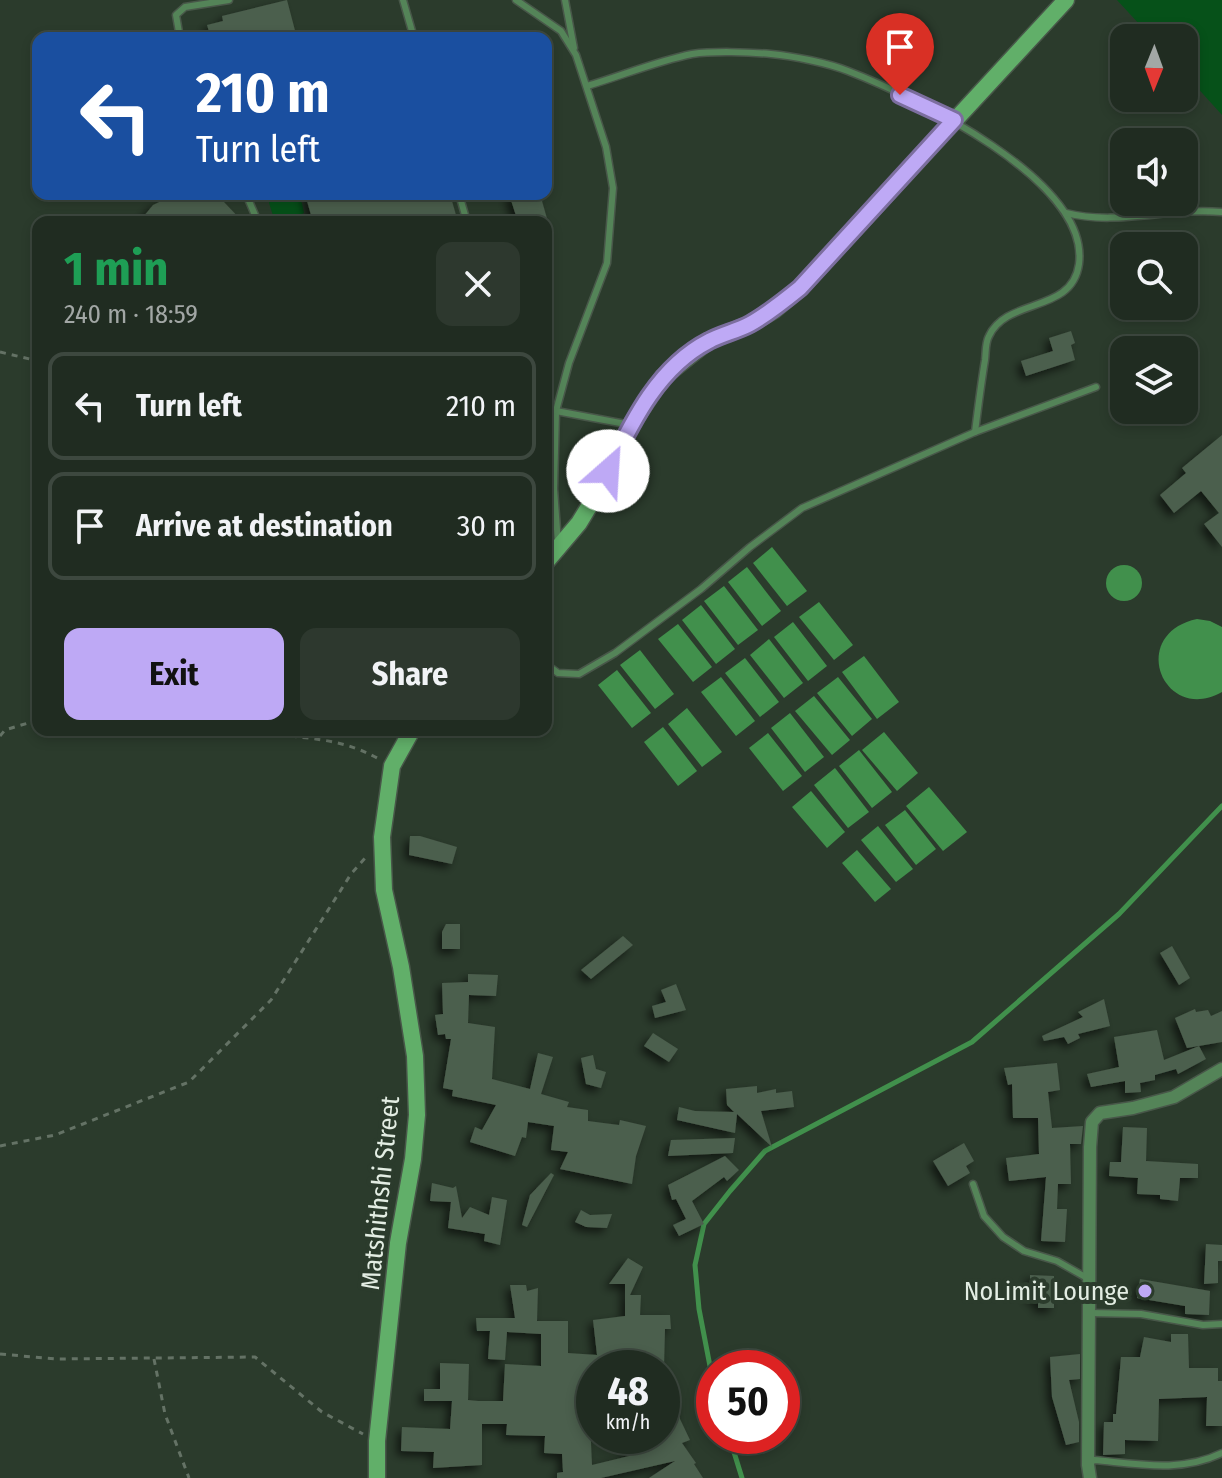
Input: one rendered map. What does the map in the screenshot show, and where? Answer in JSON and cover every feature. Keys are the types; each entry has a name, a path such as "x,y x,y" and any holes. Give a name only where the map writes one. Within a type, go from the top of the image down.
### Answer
{"main road":[{"path":"552,555 579,523 631,425 663,377 708,341 748,325 774,310 800,288 1066,0"},
{"name":"Matshithshi Street","path":"377,1478 377,1441 398,1243 413,1159 417,1115 415,1056 401,967 384,890 382,837 392,766 409,736"}],"street":[{"path":"1089,1472 1092,1122 1100,1113 1174,1097 1222,1069"}],"lane":[{"path":"179,32 176,15 185,7 229,0"},
{"path":"403,0 412,32"},
{"path":"516,0 561,31 576,55"},
{"path":"559,546 554,489 556,411 569,363 607,263 613,188 606,147 576,55 565,0"},
{"path":"587,86 693,54 773,54 846,70 954,120 996,147 1030,175 1066,213 1079,240 1078,266 1071,286 1055,299 1005,319 988,337 975,432"},
{"path":"1066,213 1106,220 1199,210 1222,212"},
{"path":"552,668 558,673 579,674 645,632 802,508 975,432 1096,387"},
{"path":"556,411 631,425"},
{"path":"552,484 554,489"},
{"path":"973,1184 984,1216 1003,1237 1024,1251 1057,1261 1091,1280"},
{"path":"1090,1313 1141,1314 1211,1326 1222,1324"},
{"path":"1089,1472 1094,1460 1180,1467 1206,1461 1222,1453"}],"path":[{"path":"0,352 32,360"},
{"path":"0,736 5,730 32,722"},
{"path":"305,736 357,747 392,766"},
{"path":"0,1146 55,1135 189,1082 271,1000 351,874 382,837"},
{"path":"0,1354 56,1359 255,1357 322,1412 377,1441"},
{"path":"154,1358 165,1414 189,1478"}],"shaded area":[{"path":"1117,0 1222,0 1222,115 1198,88 1198,24 1139,24"},
{"path":"270,200 300,200 304,213 298,216 273,216"},
{"path":"772,547 807,591 787,606 753,563"},
{"path":"1124,565 1137,570 1142,583 1137,596 1124,601 1111,596 1106,583 1111,570"},
{"path":"747,567 781,611 762,626 728,582"},
{"path":"724,586 758,630 738,645 704,601"},
{"path":"819,602 853,645 834,660 799,617"},
{"path":"701,605 735,649 716,664 682,620"},
{"path":"1197,619 1222,627 1222,692 1201,699 1183,697 1170,687 1161,674 1159,657 1163,641 1176,628"},
{"path":"793,622 827,666 808,681 774,637"},
{"path":"678,624 712,667 693,682 658,639"},
{"path":"769,639 803,683 784,698 750,655"},
{"path":"640,650 674,694 655,709 620,665"},
{"path":"864,656 899,702 877,719 842,672"},
{"path":"745,658 779,702 760,717 725,673"},
{"path":"617,670 651,713 632,728 598,685"},
{"path":"721,677 755,721 736,736 701,692"},
{"path":"838,677 872,719 852,736 817,693"},
{"path":"814,696 850,740 832,755 795,711"},
{"path":"687,708 722,752 702,767 668,724"},
{"path":"790,713 824,757 805,772 771,728"},
{"path":"663,727 697,771 678,786 644,742"},
{"path":"884,732 918,773 897,791 862,750"},
{"path":"768,733 802,776 783,791 749,748"},
{"path":"859,750 892,792 872,808 839,766"},
{"path":"835,768 869,812 848,828 814,785"},
{"path":"929,787 967,832 943,851 906,806"},
{"path":"811,791 845,832 827,848 792,807"},
{"path":"905,810 936,849 916,865 885,825"},
{"path":"878,826 913,869 896,882 861,840"},
{"path":"857,850 891,889 875,902 842,863"}],"building":[{"path":"287,0 295,32 209,32 207,25 223,21 222,16"},
{"path":"163,200 220,200 237,216 144,216 153,205"},
{"path":"307,200 452,200 456,216 311,216"},
{"path":"511,200 542,200 546,216 516,216"},
{"path":"1071,331 1075,360 1026,376 1021,361 1053,351 1049,338"},
{"path":"1222,435 1222,547 1204,524 1219,513 1201,491 1174,513 1160,495 1186,473 1182,468"},
{"path":"410,836 457,847 452,864 409,855"},
{"path":"446,924 460,924 460,949 442,949 442,932"},
{"path":"623,936 633,945 591,979 581,970"},
{"path":"1172,946 1190,978 1179,985 1160,953"},
{"path":"468,974 498,975 496,996 469,995 468,1023 495,1027 492,1079 530,1089 538,1053 553,1057 541,1094 569,1102 567,1107 588,1110 588,1121 619,1125 620,1120 646,1126 636,1156 632,1184 560,1169 568,1152 551,1150 554,1126 528,1122 526,1138 522,1137 515,1156 470,1142 475,1127 482,1130 496,1105 452,1096 453,1090 443,1088 451,1039 446,1039 445,1034 438,1035 435,1015 443,1014 442,983 468,982"},
{"path":"676,984 686,1010 655,1018 652,1006 666,1002 661,990"},
{"path":"1104,999 1110,1026 1078,1034 1080,1038 1068,1044 1064,1037 1044,1041 1042,1036 1083,1017 1078,1012"},
{"path":"1195,1009 1196,1012 1208,1010 1211,1016 1222,1011 1222,1042 1187,1048 1175,1018"},
{"path":"1157,1030 1164,1060 1199,1046 1206,1059 1178,1074 1176,1069 1155,1075 1155,1080 1140,1083 1141,1092 1125,1093 1125,1081 1091,1087 1087,1074 1119,1067 1114,1037"},
{"path":"653,1033 678,1049 669,1062 644,1046"},
{"path":"593,1055 596,1069 606,1072 601,1088 586,1084 581,1058"},
{"path":"1057,1063 1060,1090 1048,1092 1052,1128 1083,1126 1081,1144 1070,1144 1071,1184 1058,1184 1057,1209 1067,1209 1065,1242 1041,1241 1046,1177 1009,1181 1006,1158 1039,1154 1038,1118 1013,1118 1012,1084 1008,1085 1004,1068"},
{"path":"757,1086 757,1093 776,1089 776,1093 792,1091 794,1107 761,1111 772,1147 737,1114 735,1133 677,1120 679,1107 695,1111 734,1112 727,1105 726,1089"},
{"path":"1123,1127 1147,1128 1146,1161 1198,1164 1198,1178 1180,1178 1178,1201 1160,1199 1160,1195 1137,1194 1138,1178 1109,1176 1110,1162 1121,1162"},
{"path":"735,1138 733,1153 668,1156 671,1140"},
{"path":"964,1143 974,1161 966,1166 970,1173 948,1186 933,1161"},
{"path":"725,1156 739,1170 727,1181 724,1177 692,1201 704,1224 679,1236 673,1225 686,1219 676,1199 672,1200 668,1185"},
{"path":"551,1173 554,1175 527,1227 522,1225 530,1195"},
{"path":"432,1183 456,1186 462,1218 470,1207 489,1215 492,1197 507,1200 500,1245 484,1241 485,1234 448,1228 451,1202 430,1201"},
{"path":"581,1210 590,1215 612,1214 607,1228 586,1227 575,1222"},
{"path":"1206,1244 1222,1245 1218,1283 1204,1284"},
{"path":"628,1258 643,1267 630,1295 641,1295 640,1315 670,1315 671,1329 665,1329 664,1350 596,1350 593,1320 625,1316 625,1284 609,1284"},
{"path":"1030,1275 1054,1276 1054,1308 1038,1308 1038,1300 1030,1299"},
{"path":"1140,1279 1210,1291 1209,1315 1185,1314 1185,1306 1137,1298"},
{"path":"510,1285 526,1285 527,1291 538,1288 537,1321 568,1321 568,1353 576,1354 576,1454 592,1454 592,1465 628,1454 680,1454 680,1419 690,1440 682,1443 703,1478 649,1478 675,1461 601,1478 557,1478 557,1473 563,1472 562,1454 544,1453 545,1436 506,1435 507,1424 482,1424 482,1465 433,1468 434,1452 401,1451 402,1427 450,1429 452,1401 424,1401 424,1389 440,1389 440,1363 469,1364 468,1400 478,1401 503,1401 505,1364 541,1366 541,1334 507,1332 505,1360 488,1359 490,1331 477,1331 476,1318 515,1318"},
{"path":"1171,1334 1188,1334 1189,1368 1218,1368 1218,1381 1222,1381 1222,1426 1206,1426 1207,1397 1159,1399 1158,1441 1125,1440 1125,1454 1103,1455 1104,1422 1113,1422 1113,1414 1116,1414 1121,1357 1140,1357 1144,1337 1171,1342"},
{"path":"1080,1354 1080,1379 1069,1380 1079,1422 1079,1442 1066,1445 1052,1397 1050,1357"}],"waterway":[{"path":"707,1350 695,1265 704,1224 765,1151 972,1042 1119,914 1222,806"},
{"path":"735,1454 742,1478"}],"place":[{"name":"NoLimit Lounge","path":"1145,1291"}],"route":[{"path":"608,471 631,425 663,377 708,341 748,325 774,310 800,288 954,120 900,95"}]}
